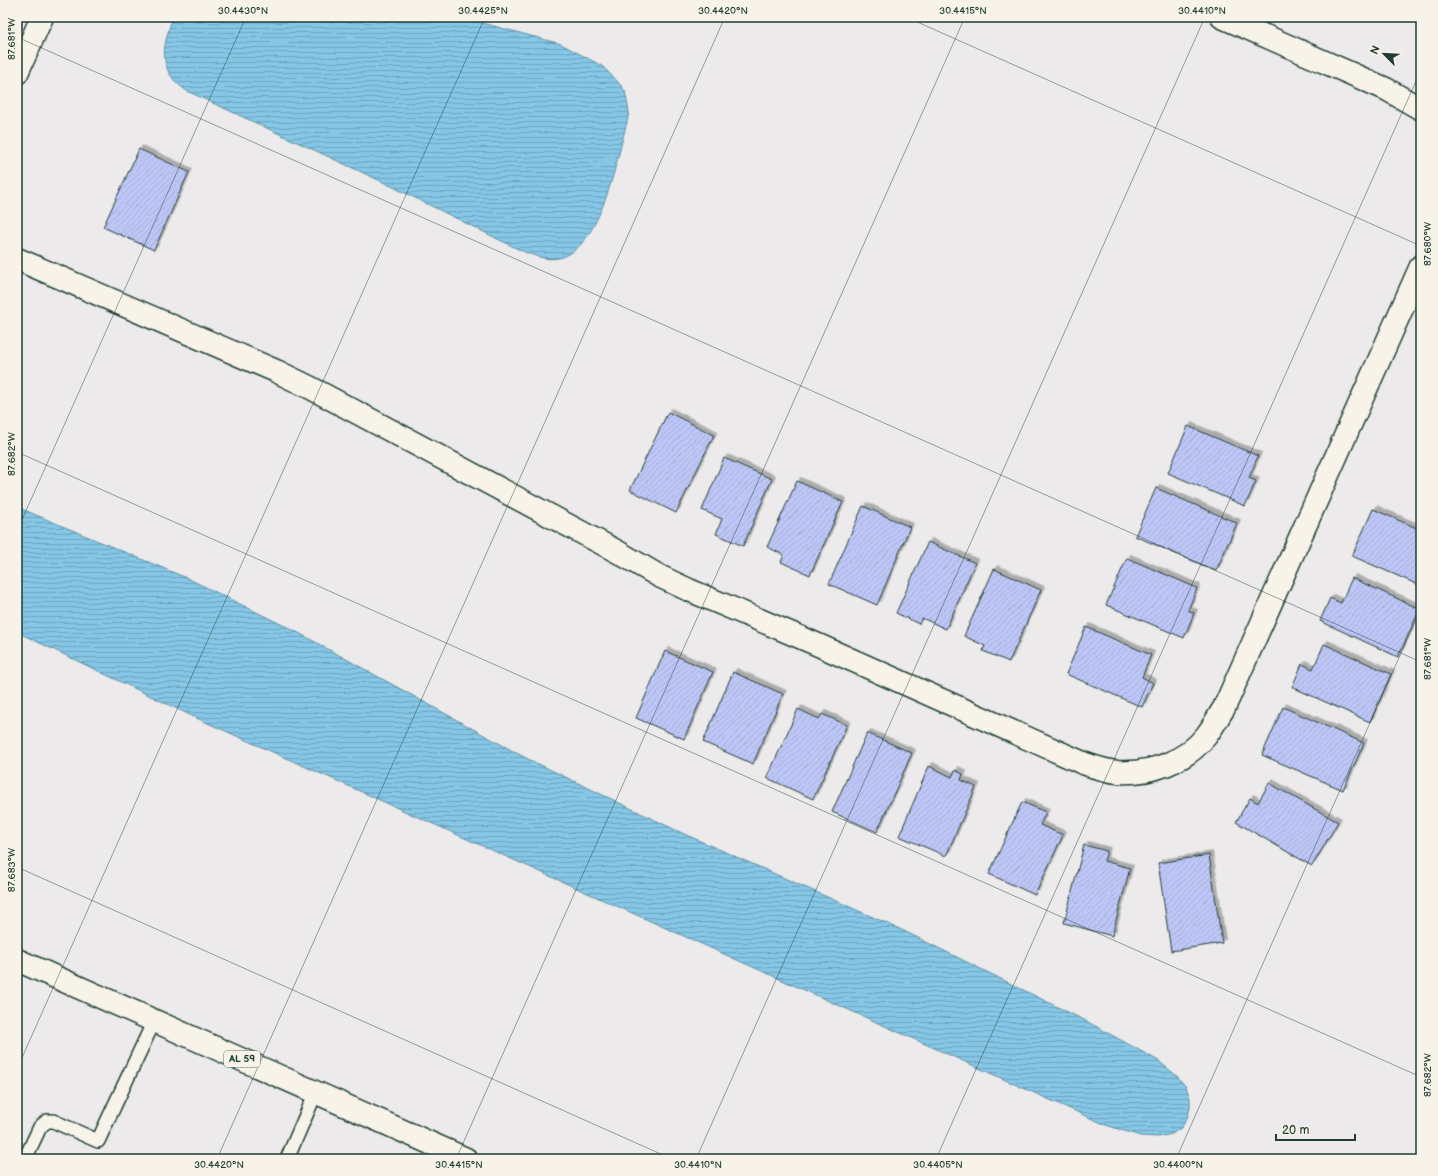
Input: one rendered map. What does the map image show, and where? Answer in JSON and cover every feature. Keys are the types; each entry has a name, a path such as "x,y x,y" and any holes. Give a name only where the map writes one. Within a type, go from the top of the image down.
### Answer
{"street":[{"path":"17,73 42,17"},
{"path":"1222,17 1386,90 1421,109"},
{"path":"17,259 276,371 311,388 618,552 659,576 689,590 816,644 1083,763 1100,769 1117,772 1135,772 1153,769 1170,763 1183,756 1205,737 1224,708 1421,266"},
{"name":"AL 59","path":"17,960 466,1159"}],"lane":[{"path":"25,1159 40,1127 46,1121 53,1121 98,1141 154,1021"},
{"path":"288,1159 316,1092"}],"water":[{"path":"173,17 460,17 561,44 602,66 625,91 629,112 627,122 612,178 596,221 586,238 574,251 554,259 534,256 385,183 187,91 177,83 166,67 166,38"},
{"path":"17,507 189,579 297,632 524,757 682,833 902,930 1088,1022 1157,1060 1177,1076 1186,1087 1190,1098 1190,1108 1187,1118 1182,1127 1172,1134 1158,1137 1140,1136 1106,1125 192,716 17,632"}],"building":[{"path":"139,149 189,172 154,250 103,227"},
{"path":"668,412 714,435 676,513 630,490"},
{"path":"1188,426 1258,456 1249,478 1256,481 1245,506 1168,473"},
{"path":"724,458 772,479 743,546 716,534 722,519 702,510"},
{"path":"797,481 843,502 810,575 781,562 784,555 767,547"},
{"path":"1156,488 1237,523 1216,571 1135,536"},
{"path":"863,506 910,527 877,605 829,584"},
{"path":"1373,509 1421,530 1421,586 1352,556"},
{"path":"928,542 975,563 946,629 922,618 919,624 896,613"},
{"path":"1127,558 1197,588 1188,610 1194,613 1184,638 1106,605"},
{"path":"994,569 1041,590 1009,662 983,651 985,646 964,636"},
{"path":"1352,578 1420,609 1398,657 1320,621 1330,598 1341,603"},
{"path":"1086,627 1151,655 1142,677 1153,683 1142,707 1066,674"},
{"path":"1324,644 1391,674 1370,722 1292,687 1302,664 1313,669"},
{"path":"665,651 713,672 684,739 636,718"},
{"path":"733,672 783,694 753,764 703,742"},
{"path":"1283,707 1364,743 1343,790 1262,755"},
{"path":"798,709 819,719 822,714 847,725 813,799 767,778"},
{"path":"867,733 912,753 877,832 832,812"},
{"path":"929,766 952,777 955,770 963,774 961,780 976,787 946,856 899,836"},
{"path":"1269,783 1338,822 1312,866 1236,822 1250,798 1258,803"},
{"path":"1022,802 1046,812 1040,825 1063,835 1035,895 989,874"},
{"path":"1084,845 1107,851 1104,861 1130,868 1112,936 1064,923"},
{"path":"1209,855 1222,943 1171,951 1158,863"}]}
